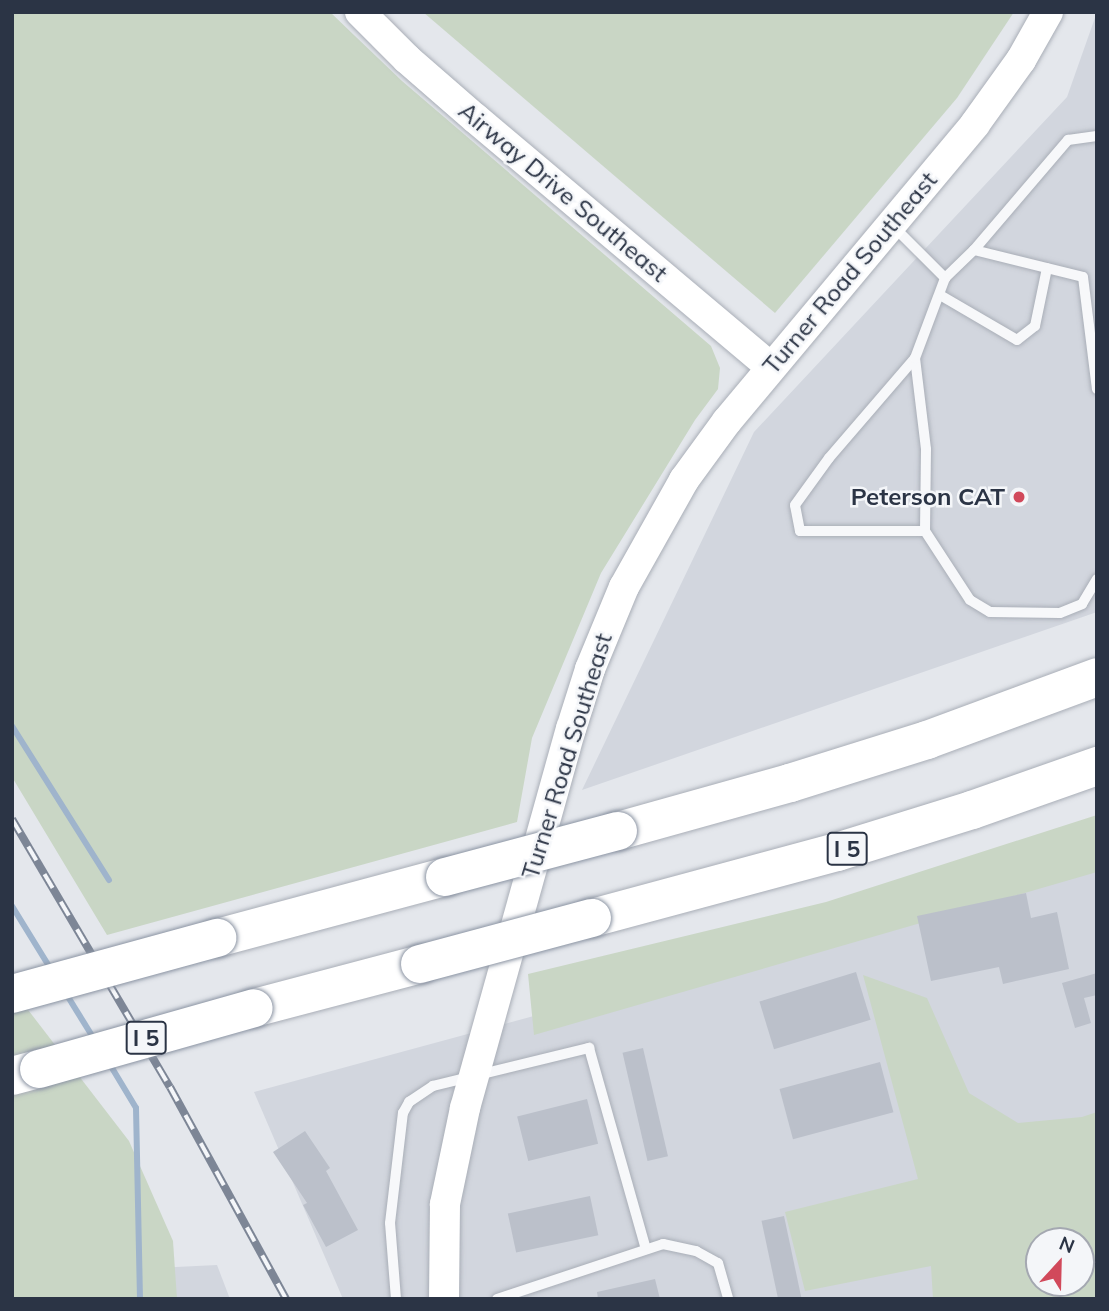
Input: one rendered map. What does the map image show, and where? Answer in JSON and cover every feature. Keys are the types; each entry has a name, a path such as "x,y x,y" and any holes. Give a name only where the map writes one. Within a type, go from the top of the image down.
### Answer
{"highway":[{"path":"12,994 790,783 927,740 1097,677"},
{"name":"I 5","path":"25,1072 836,852 972,810 1097,766"}],"main road":[{"name":"Airway Drive Southeast","path":"360,12 466,110 771,367"},
{"name":"Turner Road Southeast","path":"444,1299 445,1204 474,1077 571,729 607,624 648,540 684,480 771,367 975,124 1021,60 1048,12"}],"lane":[{"path":"925,531 800,531 795,505 829,458 915,358 946,278 974,250 1068,140 1097,136"},
{"path":"891,224 946,278"},
{"path":"974,250 1083,277 1097,389"},
{"path":"940,295 1017,340 1035,326 1047,268"},
{"path":"915,358 926,449 925,531 970,600 990,612 1060,613 1082,604 1097,579"},
{"path":"396,1299 390,1223 403,1113 419,1093 433,1086 589,1048 646,1249"},
{"path":"497,1299 663,1244 696,1251 718,1263 728,1299"}],"shaded area":[{"path":"1097,12 1097,612 582,790 754,432 1067,97"},
{"path":"1097,863 1097,1299 343,1299 254,1092"},
{"path":"217,1265 230,1299 12,1299 12,1275"}],"green space":[{"path":"12,12 330,12 402,81 711,346 720,368 718,389 695,420 601,573 532,738 517,822 107,935 12,777"},
{"path":"423,12 1014,12 957,98 775,313"},
{"path":"1097,815 1097,872 534,1035 528,974 826,902"},
{"path":"863,975 927,998 969,1093 1018,1123 1082,1117 1097,1112 1097,1299 933,1299 931,1266 805,1291 785,1212 918,1179"},
{"path":"12,989 129,1141 173,1241 177,1299 12,1299"}],"building":[{"path":"1026,893 1031,918 1057,912 1069,969 1003,984 999,967 931,981 917,916"},
{"path":"856,972 871,1020 774,1049 759,1002"},
{"path":"1097,973 1097,995 1084,998 1091,1023 1075,1028 1062,983"},
{"path":"643,1048 668,1156 648,1161 623,1053"},
{"path":"880,1062 893,1112 793,1139 780,1089"},
{"path":"587,1099 598,1144 528,1161 517,1116"},
{"path":"305,1131 330,1168 326,1171 358,1230 326,1247 303,1205 307,1203 273,1152"},
{"path":"590,1196 598,1235 516,1253 508,1213"},
{"path":"784,1216 802,1299 778,1299 762,1221"},
{"path":"655,1279 660,1299 598,1299 597,1292"}],"waterway":[{"path":"12,726 109,880"},
{"path":"12,906 52,971"},
{"path":"65,992 94,1039"},
{"path":"109,1063 136,1108 140,1299"}],"railway":[{"path":"12,819 170,1087 286,1299"}],"place":[{"name":"Peterson CAT","path":"1019,497"}]}
